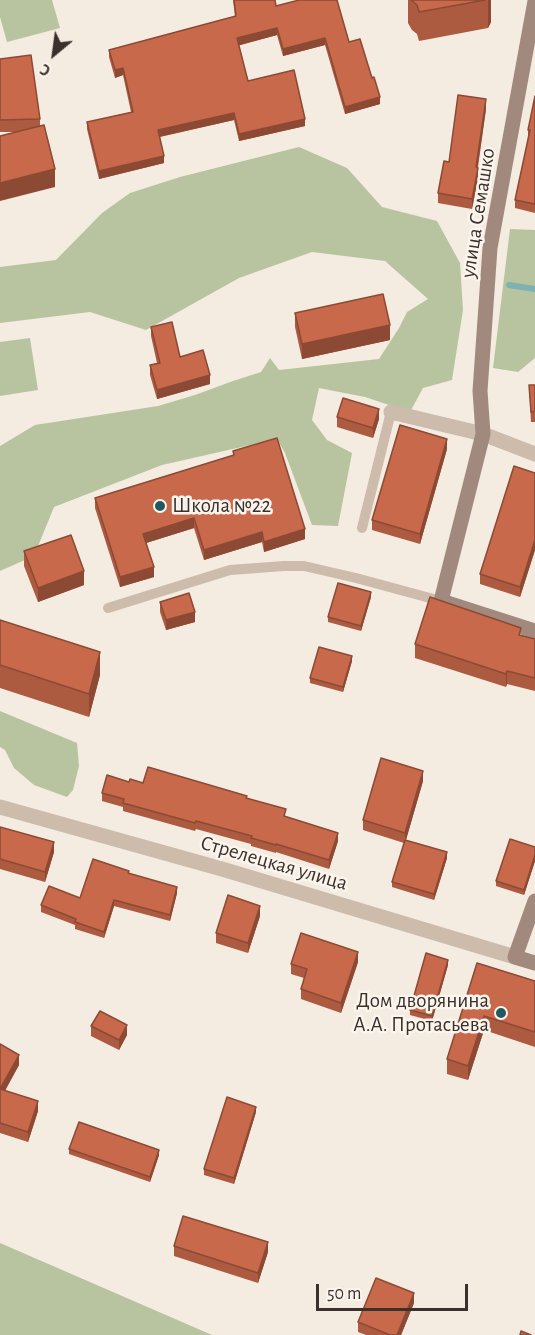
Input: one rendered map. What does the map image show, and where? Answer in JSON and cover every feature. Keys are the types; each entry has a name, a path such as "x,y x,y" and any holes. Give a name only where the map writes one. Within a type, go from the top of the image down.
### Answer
{"street":[{"name":"улица Семашко","path":"441,601 483,434 480,391 490,248 535,1"},
{"path":"391,412 483,434 535,454"},
{"path":"441,601 535,631"},
{"name":"Стрелецкая улица","path":"0,807 211,866 535,963"},
{"path":"515,957 535,901"}],"lane":[{"path":"362,528 391,412"},
{"path":"108,608 230,570 284,566 304,566 441,601"}],"green space":[{"path":"0,0 52,0 60,28 7,42 0,17"},
{"path":"299,147 347,168 382,207 437,221 460,263 463,310 452,380 423,388 410,412 365,397 319,388 312,420 327,440 352,453 338,526 312,525 285,453 277,439 162,465 54,507 34,556 0,571 0,446 35,425 158,406 195,395 261,372 270,358 279,370 379,359 407,312 428,299 385,261 312,252 239,278 146,330 90,312 0,323 0,267 56,260 102,213 130,193 180,177"},
{"path":"510,229 535,230 535,358 518,372 493,368"},
{"path":"30,338 38,390 0,396 0,342"},
{"path":"0,711 77,743 79,766 73,790 67,797 34,785 14,768 5,750 0,747"},
{"path":"0,1243 212,1335 0,1335"}],"building":[{"path":"234,0 275,0 276,6 299,0 337,0 349,42 360,39 380,97 345,107 325,38 283,49 277,28 237,38 248,81 294,70 305,119 239,134 234,113 158,130 164,156 99,171 87,122 133,112 123,68 115,70 109,50 236,16"},
{"path":"411,0 485,0 419,12 417,5"},
{"path":"31,55 40,119 0,120 0,59"},
{"path":"458,95 486,99 472,199 438,193 444,161 449,162"},
{"path":"535,96 535,204 515,200"},
{"path":"44,125 55,169 0,183 0,136"},
{"path":"383,294 390,325 302,344 295,313"},
{"path":"172,322 180,357 203,350 210,375 157,390 150,365 160,363 151,327"},
{"path":"529,385 535,385 535,411 531,412"},
{"path":"343,398 379,409 373,428 337,417"},
{"path":"400,425 447,439 420,534 372,520"},
{"path":"277,438 305,529 264,542 262,532 204,550 194,518 143,534 154,567 120,577 95,498 234,455 233,451"},
{"path":"514,466 535,473 535,540 520,587 480,574"},
{"path":"71,535 84,571 38,588 24,551"},
{"path":"338,583 371,592 361,626 328,617"},
{"path":"189,593 195,612 166,620 160,602"},
{"path":"430,597 521,628 519,635 535,639 535,678 507,671 506,674 415,644"},
{"path":"0,620 100,652 89,694 0,665"},
{"path":"319,647 352,656 343,687 310,678"},
{"path":"381,758 423,771 405,833 363,820"},
{"path":"148,767 286,809 284,816 338,833 329,860 251,838 252,836 123,803 124,799 102,793 107,775 129,782 130,779 143,783"},
{"path":"0,827 54,842 45,872 0,859"},
{"path":"510,839 535,847 535,855 524,890 496,881"},
{"path":"405,840 447,852 434,894 392,882"},
{"path":"93,859 129,871 128,873 177,887 170,915 114,900 104,932 75,922 76,919 41,905 49,886 80,898"},
{"path":"228,895 260,906 248,943 216,933"},
{"path":"301,933 358,952 341,1003 301,989 307,969 291,964"},
{"path":"426,953 448,960 432,1016 410,1010"},
{"name":"Дом дворянина А.А. Протасьева","path":"477,963 535,981 535,1032 484,1016 468,1066 447,1059"},
{"path":"100,1011 127,1025 119,1040 91,1026"},
{"path":"0,1044 19,1055 0,1089"},
{"path":"0,1089 38,1101 28,1132 0,1123"},
{"path":"227,1097 256,1107 234,1178 204,1169"},
{"path":"79,1122 159,1150 150,1177 69,1149"},
{"path":"183,1216 268,1242 258,1273 174,1246"},
{"path":"376,1278 414,1293 397,1335 390,1335 358,1322"}],"waterway":[{"path":"509,285 535,289"}],"place":[{"name":"Школа №22","path":"160,506"},
{"name":"Дом дворянина А.А. Протасьева","path":"501,1013"}]}
